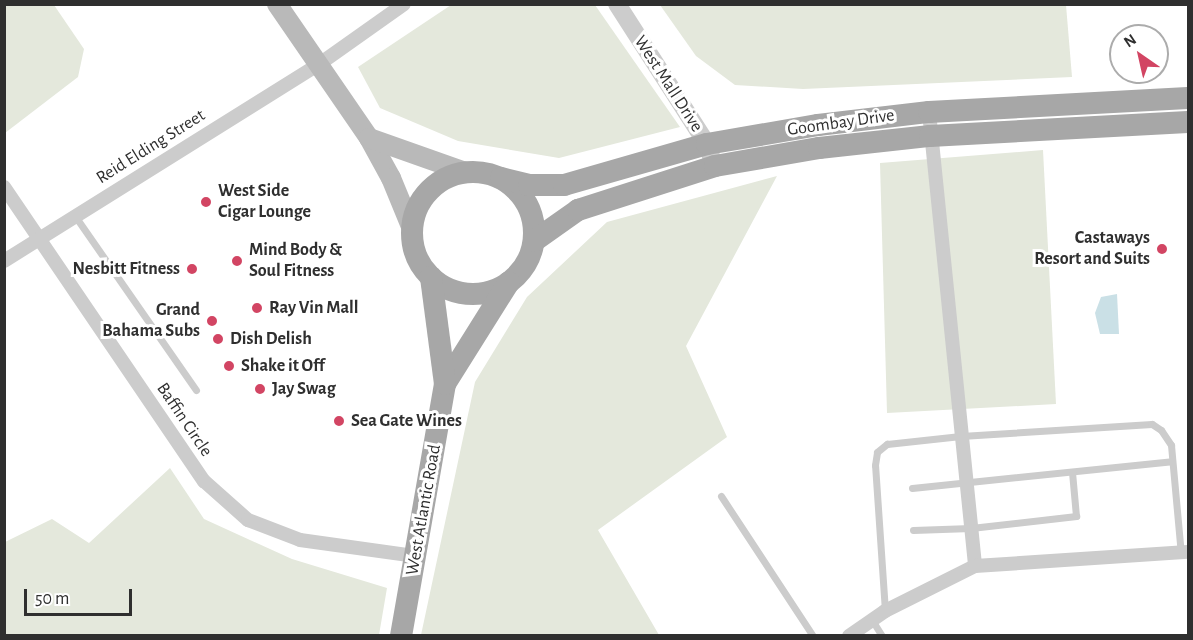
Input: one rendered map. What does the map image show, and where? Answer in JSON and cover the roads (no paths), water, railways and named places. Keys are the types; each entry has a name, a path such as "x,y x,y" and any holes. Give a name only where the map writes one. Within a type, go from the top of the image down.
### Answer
{"main road":[{"path":"277,4 369,138 392,178 412,229 416,255 431,277 448,289 469,294 490,291 509,282 525,264 534,241 534,222 528,204 516,189 501,178 483,172 465,172 434,185 423,197 415,212 412,229"},
{"name":"Goombay Drive","path":"501,178 529,185 564,185 706,144 818,125 929,112 1078,102 1188,98"},
{"path":"1078,102 1078,128"},
{"name":"Goombay Drive","path":"534,241 578,210 715,166 819,148 930,136 1188,122"},
{"path":"369,138 465,172"},
{"name":"West Atlantic Road","path":"401,636 446,384 431,277"},
{"name":"West Atlantic Road","path":"446,384 509,282"}],"street":[{"name":"Reid Elding Street","path":"4,261 318,64 404,4"},
{"name":"West Mall Drive","path":"617,4 706,144 715,166"},
{"path":"929,112 975,566"},
{"name":"Baffin Circle","path":"4,187 204,481 248,520 300,540 416,556"},
{"path":"849,636 885,611 975,566 1185,553"}],"lane":[{"path":"75,216 196,390"},
{"path":"885,611 875,465 877,452 886,444 961,436 1152,424 1161,430 1171,445 1185,553"},
{"path":"912,488 1172,461"},
{"path":"913,530 971,528 1076,516 1071,472"},
{"path":"721,496 813,636"},
{"path":"872,620 882,636"}],"water":[{"path":"1117,294 1119,334 1100,334 1095,313 1101,297"}],"place":[{"name":"West Side Cigar Lounge","path":"206,202"},
{"name":"Castaways Resort and Suits","path":"1162,249"},
{"name":"Mind Body & Soul Fitness","path":"237,261"},
{"name":"Nesbitt Fitness","path":"192,269"},
{"name":"Ray Vin Mall","path":"257,308"},
{"name":"Grand Bahama Subs","path":"212,321"},
{"name":"Dish Delish","path":"218,339"},
{"name":"Shake it Off","path":"229,366"},
{"name":"Jay Swag","path":"260,389"},
{"name":"Sea Gate Wines","path":"339,421"}]}
